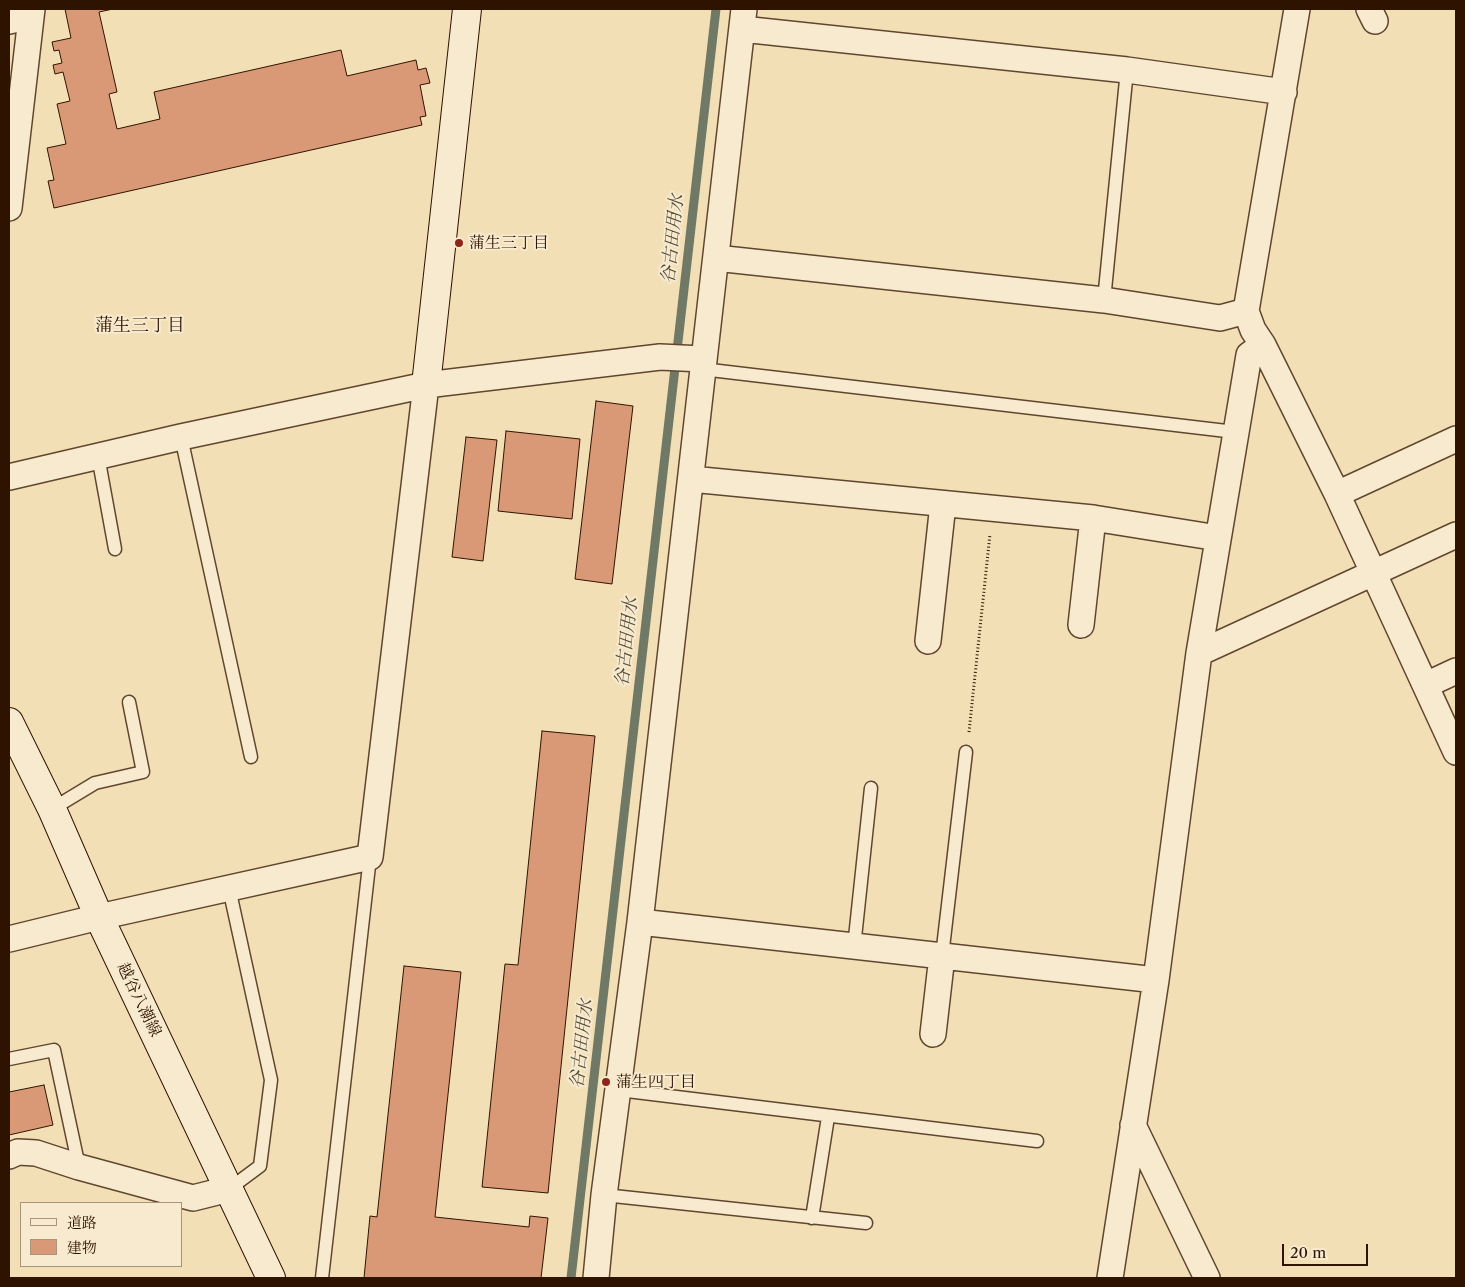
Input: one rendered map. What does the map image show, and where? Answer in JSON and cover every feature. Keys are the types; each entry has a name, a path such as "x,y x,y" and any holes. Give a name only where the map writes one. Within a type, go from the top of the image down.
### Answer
{"main road":[{"path":"426,386 467,9"},
{"name":"越谷八潮線","path":"9,722 52,809 99,917 271,1278"}],"street":[{"path":"1297,9 1246,311 1253,330 1263,345 1337,494 1456,752"},
{"path":"9,208 24,15"},
{"path":"596,1278 604,1195 640,922 743,19 1284,92"},
{"path":"716,258 1104,300 1220,318 1246,311"},
{"path":"1110,1278 1156,980 1199,653 1249,355 1263,345"},
{"path":"9,477 181,437 426,386 660,356 703,364"},
{"path":"9,939 99,917 370,857 426,386"},
{"path":"1337,494 1456,439"},
{"path":"691,480 1093,518 1218,538"},
{"path":"928,641 943,504"},
{"path":"1081,625 1093,518"},
{"path":"1199,653 1456,535"},
{"path":"1426,685 1456,671"},
{"path":"640,922 1156,980"},
{"path":"933,1034 942,956"},
{"path":"1133,1125 1206,1278"},
{"path":"9,1156 18,1152 36,1153 79,1167 193,1198 230,1189"}],"lane":[{"path":"1104,300 1127,70"},
{"path":"703,364 1236,432"},
{"path":"181,437 251,757"},
{"path":"98,456 115,549"},
{"path":"52,809 95,783 143,772 129,702"},
{"path":"942,956 966,752"},
{"path":"854,947 872,788"},
{"path":"322,1278 370,857"},
{"path":"229,888 271,1080 260,1166 230,1189"},
{"path":"9,1058 54,1050 79,1167"},
{"path":"619,1090 1037,1141"},
{"path":"812,1218 828,1117"},
{"path":"604,1195 812,1218 866,1222"}],"path":[{"path":"966,752 993,508"}],"building":[{"path":"65,9 113,9 99,12 117,92 109,94 117,129 160,119 154,92 341,50 347,76 416,60 418,70 426,68 430,83 420,85 426,116 420,117 422,125 54,208 48,181 54,180 47,148 66,144 57,104 70,101 63,72 55,74 53,65 62,63 59,50 54,51 52,42 71,38"},
{"path":"596,401 633,406 612,584 575,579"},
{"path":"506,431 580,439 572,519 498,511"},
{"path":"466,437 497,440 483,561 452,557"},
{"path":"542,731 595,736 548,1193 482,1187 505,964 518,965"},
{"path":"404,966 461,972 435,1217 529,1227 530,1216 548,1218 541,1278 364,1278 370,1216 377,1217"},
{"path":"44,1085 53,1125 9,1135 9,1092"}],"waterway":[{"name":"谷古田用水","path":"571,1278 716,9"}],"place":[{"name":"蒲生三丁目","path":"459,243"},
{"name":"蒲生四丁目","path":"606,1082"}],"district":[{"name":"蒲生三丁目","path":"140,326"}]}
